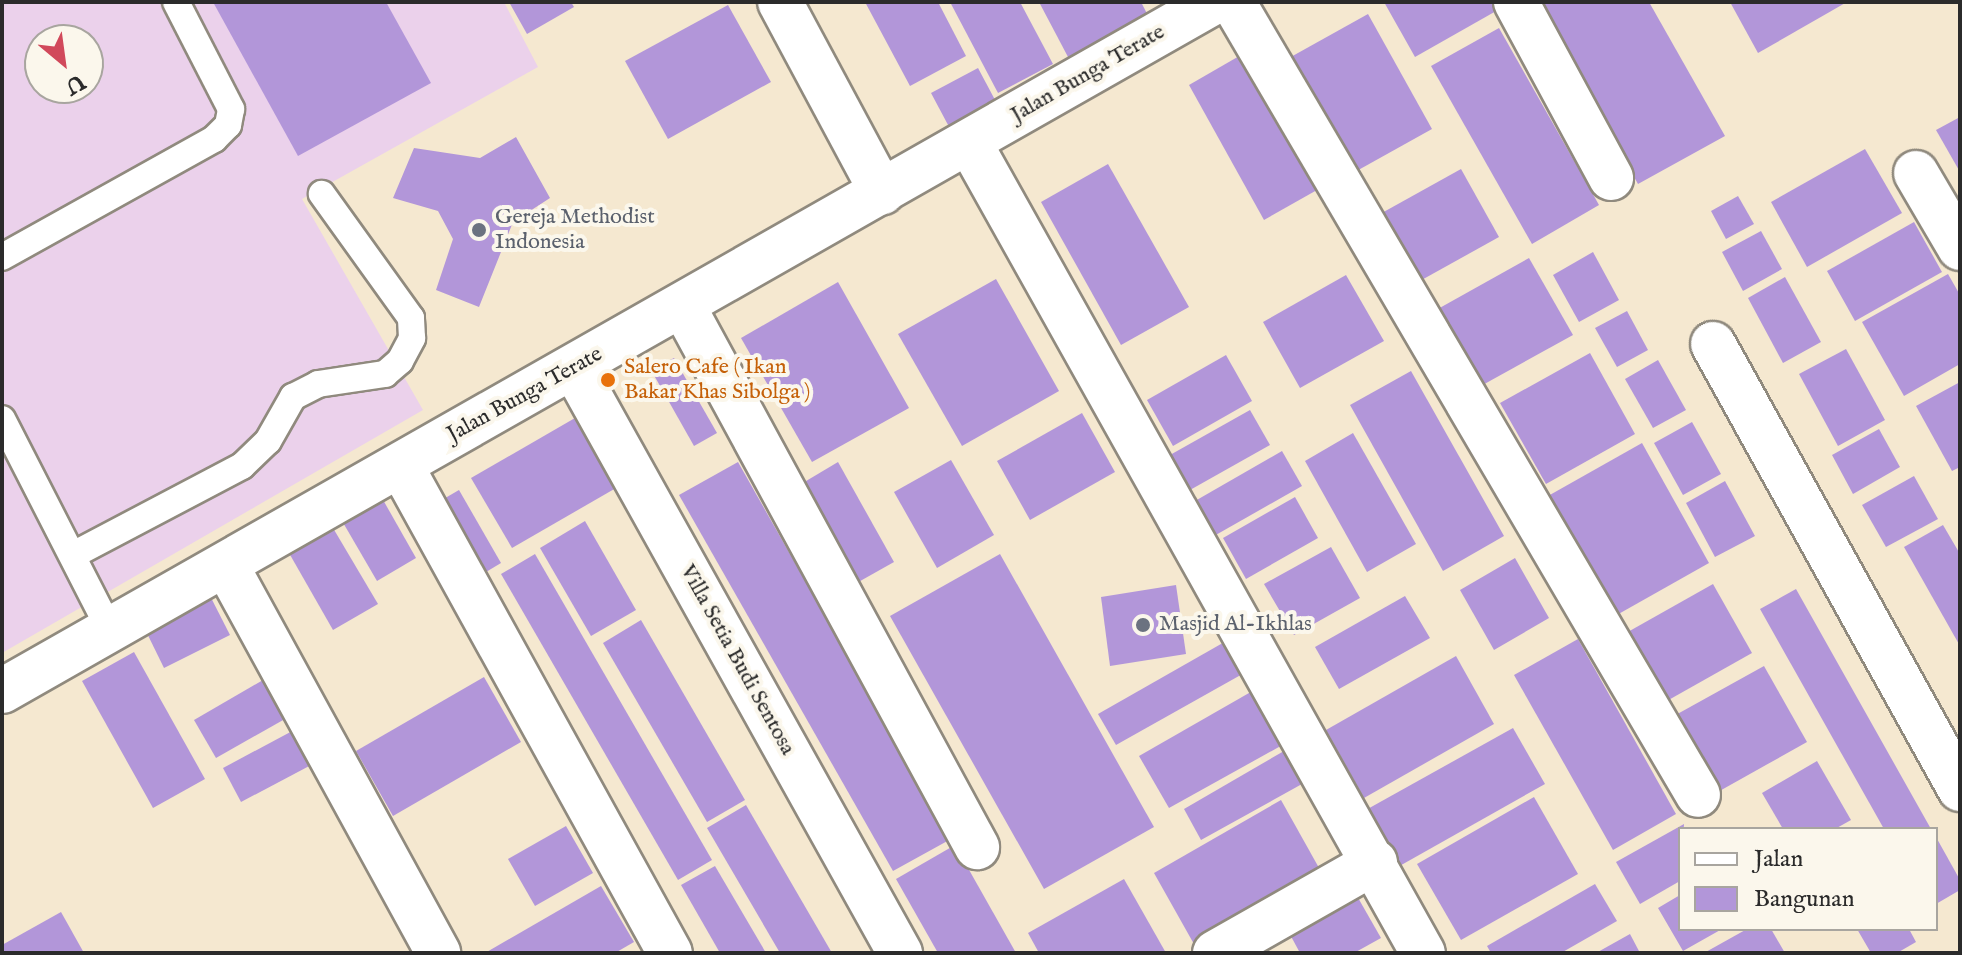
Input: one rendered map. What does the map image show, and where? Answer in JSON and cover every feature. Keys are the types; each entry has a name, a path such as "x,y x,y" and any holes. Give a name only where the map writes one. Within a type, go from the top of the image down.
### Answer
{"street":[{"path":"780,2 882,192"},
{"name":"Jalan Bunga Terate","path":"2,691 1214,2"},
{"path":"1233,2 1698,795"},
{"path":"1516,2 1611,178"},
{"path":"969,142 1375,862 1407,947"},
{"path":"1916,173 1960,248"},
{"path":"683,306 977,847"},
{"path":"1713,344 1960,789"},
{"name":"Villa Setia Budi Sentosa","path":"574,368 900,953"},
{"path":"401,466 670,953"},
{"path":"226,565 438,953"},
{"path":"1215,953 1375,862"}],"lane":[{"path":"2,257 214,139 228,125 231,109 176,2"},
{"path":"73,555 242,466 268,441 293,397 318,384 385,374 400,361 412,338 411,318 322,194"},
{"path":"2,419 110,630"}],"shaded area":[{"path":"2,2 504,2 538,67 302,199 423,410 2,653"}],"building":[{"path":"213,2 386,2 431,83 298,156"},
{"path":"509,2 571,2 574,7 527,34"},
{"path":"865,2 938,2 966,56 910,86"},
{"path":"950,2 1020,2 1053,64 998,93"},
{"path":"1039,2 1141,2 1156,31 1077,74"},
{"path":"1384,2 1512,2 1415,57"},
{"path":"1546,2 1649,2 1725,136 1638,184 1538,7"},
{"path":"1730,2 1847,2 1758,53"},
{"path":"728,5 771,82 668,139 625,61"},
{"path":"1368,14 1432,129 1344,178 1280,63"},
{"path":"1499,28 1599,205 1532,244 1431,66"},
{"path":"1241,55 1317,190 1264,220 1189,85"},
{"path":"978,68 1002,113 955,138 931,93"},
{"path":"1960,117 1960,172 1936,130"},
{"name":"Gereja Methodist Indonesia","path":"516,137 550,198 513,222 479,307 436,290 453,239 438,211 393,198 414,148 480,158"},
{"path":"1865,149 1902,213 1807,267 1771,202"},
{"path":"1108,164 1189,307 1121,345 1041,202"},
{"path":"1461,169 1499,237 1418,282 1380,214"},
{"path":"1738,196 1754,224 1726,239 1711,211"},
{"path":"1914,222 1942,272 1855,321 1827,271"},
{"path":"1761,231 1782,269 1743,291 1722,252"},
{"path":"1593,252 1619,300 1579,322 1553,275"},
{"path":"1529,258 1573,335 1479,387 1436,310"},
{"path":"1948,274 1960,295 1960,364 1904,396 1862,322"},
{"path":"1346,275 1384,341 1300,388 1263,322"},
{"path":"1785,277 1821,342 1783,363 1748,298"},
{"path":"996,279 1059,391 962,446 898,334"},
{"path":"838,282 909,408 812,462 741,338"},
{"path":"1627,311 1648,350 1617,367 1595,328"},
{"path":"1846,349 1885,420 1838,446 1799,374"},
{"path":"1590,353 1635,434 1546,484 1500,403"},
{"path":"1226,355 1252,401 1173,446 1147,400"},
{"path":"674,358 717,433 694,446 651,370"},
{"path":"1658,360 1686,410 1653,428 1625,379"},
{"path":"1411,371 1504,536 1443,571 1350,405"},
{"path":"1960,382 1960,467 1952,471 1916,406"},
{"path":"1250,410 1270,445 1190,490 1170,455"},
{"path":"1082,413 1115,472 1030,520 997,461"},
{"path":"575,418 616,488 512,548 471,478"},
{"path":"1692,422 1721,474 1683,495 1654,443"},
{"path":"1879,429 1900,467 1853,494 1832,455"},
{"path":"1353,433 1416,544 1367,572 1305,461"},
{"path":"1642,443 1709,563 1615,616 1548,496"},
{"path":"1282,451 1302,486 1214,536 1195,501"},
{"path":"951,460 994,535 937,568 894,492"},
{"path":"738,462 951,839 893,871 679,495"},
{"path":"838,462 894,562 846,589 791,490"},
{"path":"1914,476 1938,519 1886,547 1862,505"},
{"path":"1725,481 1755,536 1715,557 1686,503"},
{"path":"459,490 501,563 471,581 428,508"},
{"path":"378,491 416,558 377,581 338,514"},
{"path":"1295,497 1318,538 1246,579 1223,538"},
{"path":"585,521 636,610 591,636 540,548"},
{"path":"1943,525 1960,554 1960,646 1904,547"},
{"path":"333,528 378,604 333,630 289,553"},
{"path":"1331,547 1360,598 1294,635 1264,584"},
{"path":"535,554 712,860 678,880 501,574"},
{"path":"1000,554 1154,827 1044,889 890,616"},
{"path":"1515,558 1549,618 1494,650 1460,590"},
{"path":"204,584 230,635 164,668 139,617"},
{"path":"1713,584 1752,653 1665,702 1626,633"},
{"name":"Masjid Al-Ikhlas","path":"1176,585 1186,654 1110,666 1101,597"},
{"path":"1796,589 1930,827 1883,827 1760,609"},
{"path":"1405,596 1430,638 1339,689 1315,647"},
{"path":"641,620 745,800 707,822 603,643"},
{"path":"1578,639 1676,814 1613,850 1514,675"},
{"path":"1228,640 1246,672 1116,745 1098,714"},
{"path":"134,652 205,779 153,808 82,681"},
{"path":"1456,656 1494,724 1364,798 1326,730"},
{"path":"1764,666 1807,742 1716,793 1672,717"},
{"path":"270,676 292,715 216,758 194,720"},
{"path":"484,677 521,742 393,816 356,751"},
{"path":"1256,689 1286,743 1169,808 1139,756"},
{"path":"1513,728 1545,784 1396,868 1364,811"},
{"path":"296,729 313,764 241,802 223,768"},
{"path":"1284,751 1302,784 1201,840 1184,809"},
{"path":"1817,761 1851,820 1839,827 1782,827 1762,793"},
{"path":"1534,797 1578,874 1461,940 1417,864"},
{"path":"1281,800 1328,884 1199,953 1154,873"},
{"path":"746,805 832,953 780,953 707,828"},
{"path":"566,826 593,873 535,906 508,859"},
{"path":"1678,827 1678,882 1640,904 1616,862"},
{"path":"1938,841 1960,880 1960,890 1938,903"},
{"path":"955,845 1016,953 938,953 896,879"},
{"path":"715,866 766,953 720,953 681,885"},
{"path":"1124,879 1166,953 1039,953 1028,933"},
{"path":"1595,884 1617,921 1561,953 1491,953 1487,946"},
{"path":"601,886 634,942 615,953 485,953"},
{"path":"1353,889 1381,938 1354,953 1300,953 1286,927"},
{"path":"1678,896 1678,931 1718,931 1683,951 1658,908"},
{"path":"61,912 84,953 2,953 2,945"},
{"path":"1743,931 1772,931 1785,953 1704,953"},
{"path":"1858,931 1910,931 1916,942 1897,953 1871,953"},
{"path":"1630,934 1640,953 1596,953"}],"place":[{"name":"Gereja Methodist Indonesia","path":"479,230"},
{"name":"Salero Cafe ( Ikan Bakar Khas Sibolga )","path":"608,380"},
{"name":"Masjid Al-Ikhlas","path":"1143,625"}]}
